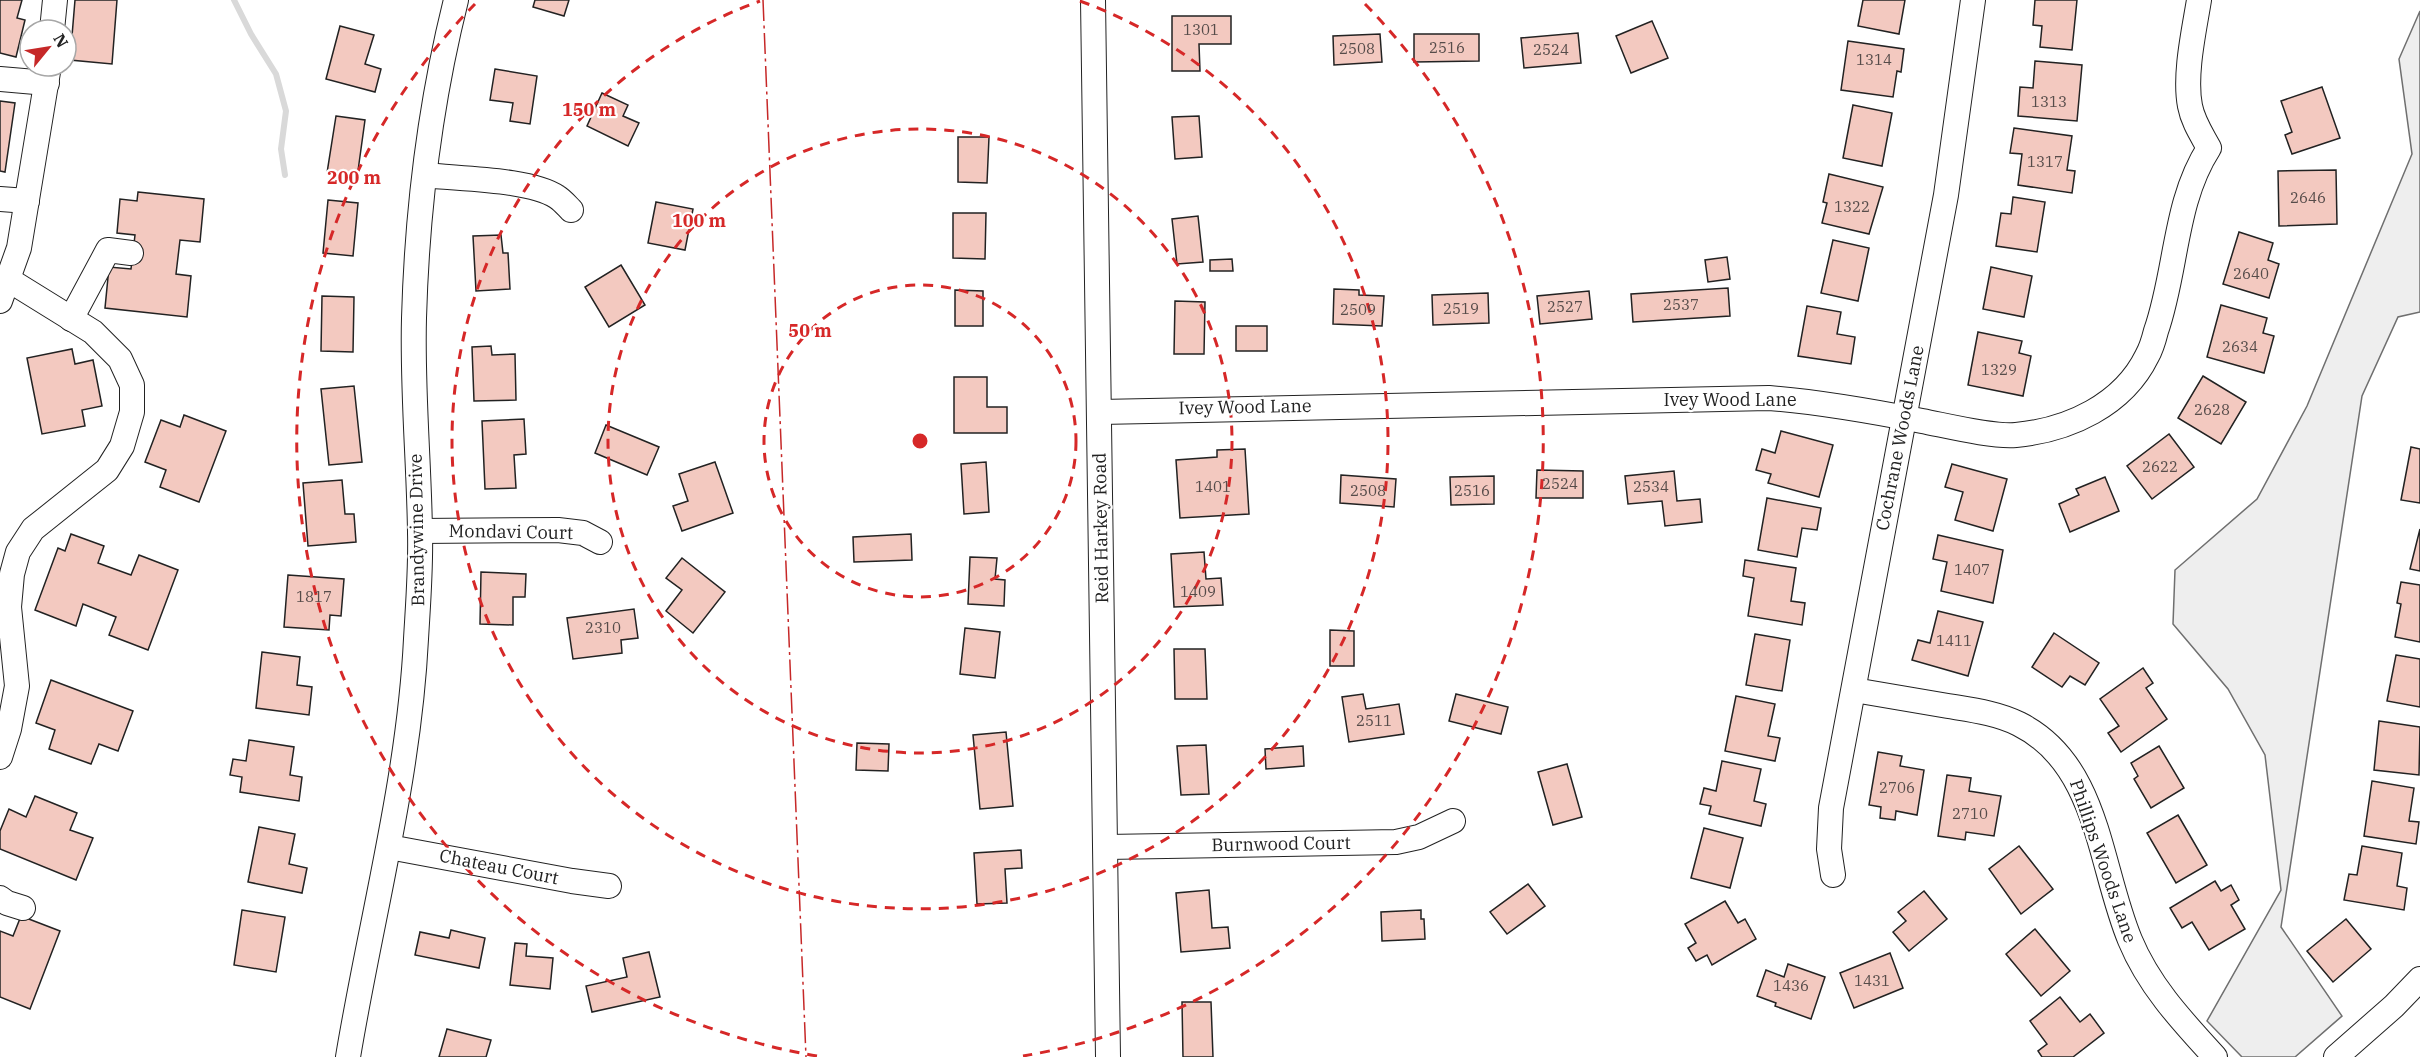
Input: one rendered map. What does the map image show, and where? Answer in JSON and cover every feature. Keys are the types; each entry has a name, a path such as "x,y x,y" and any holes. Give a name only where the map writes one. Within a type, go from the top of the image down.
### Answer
{"street":[{"path":"53,18 55,0"},
{"name":"Brandywine Drive","path":"348,1057 389,846 407,726 416,644 420,531 414,382 414,318 418,236 437,84 456,0"},
{"name":"Reid Harkey Road","path":"1093,0 1108,1057"},
{"name":"Cochrane Woods Lane","path":"1833,875 1829,849 1831,808 1947,184 1973,0"},
{"name":"Ivey Wood Lane","path":"1100,412 1769,398 1812,401 1957,428 2014,435 2045,431 2076,422 2104,406 2127,384 2147,357 2158,327 2190,184 2209,148 2195,123 2190,105 2190,58 2199,0"},
{"path":"0,78 18,76"},
{"path":"0,758 9,729 17,686 8,659 11,636 9,607 12,574 18,552 33,529 107,470 122,446 132,412 132,385 120,359 93,332 71,318 4,290 19,248 47,78"},
{"path":"425,175 524,186 558,197 571,210"},
{"path":"0,200 27,201"},
{"path":"71,318 108,250 130,253"},
{"name":"Mondavi Court","path":"420,531 558,530 583,533 600,542"},
{"name":"Phillips Woods Lane","path":"1854,690 1992,714 2018,723 2039,736 2060,754 2076,780 2086,803 2129,939 2143,968 2163,998 2215,1057"},
{"name":"Burnwood Court","path":"1106,847 1396,842 1419,837 1453,821"},
{"name":"Chateau Court","path":"389,846 609,886"},
{"path":"0,898 23,908"},
{"path":"2336,1057 2394,1006 2420,979"}],"shaded area":[{"path":"2420,11 2420,312 2398,317 2362,396 2281,927 2342,1016 2295,1057 2242,1057 2207,1021 2281,890 2265,755 2228,689 2173,624 2175,570 2257,499 2307,406 2412,154 2399,59"}],"building":[{"path":"0,0 22,0 17,18 16,57 0,53"},
{"path":"75,0 117,0 112,64 78,61 78,18 74,18"},
{"path":"535,0 569,0 564,16 533,7"},
{"path":"1863,0 1905,0 1899,34 1858,26"},
{"path":"2035,0 2077,0 2072,50 2040,47 2042,26 2033,25"},
{"path":"1172,16 1231,16 1231,44 1199,44 1200,71 1172,71"},
{"path":"1652,21 1668,58 1631,73 1616,36"},
{"path":"340,26 374,35 365,64 381,69 375,92 326,79"},
{"path":"1578,33 1581,63 1524,68 1521,38"},
{"path":"1380,34 1382,62 1334,65 1333,36"},
{"path":"1414,34 1479,34 1479,61 1414,62"},
{"path":"1848,41 1904,49 1901,72 1897,71 1893,97 1841,90"},
{"path":"2035,61 2082,65 2077,121 2018,116 2020,87 2033,88"},
{"path":"495,69 537,76 530,124 510,121 513,103 490,100"},
{"path":"2322,87 2340,138 2292,154 2285,135 2292,132 2281,101"},
{"path":"602,93 628,105 623,116 639,123 628,146 587,126"},
{"path":"0,101 15,103 5,172 0,171"},
{"path":"1853,105 1892,113 1882,166 1843,158"},
{"path":"336,116 365,120 357,178 327,173"},
{"path":"1199,116 1202,157 1175,159 1172,117"},
{"path":"2014,128 2072,136 2067,170 2075,171 2072,193 2018,185 2022,154 2010,153"},
{"path":"958,137 989,137 987,183 958,182"},
{"path":"2336,170 2337,224 2279,226 2278,171"},
{"path":"1829,174 1883,187 1869,234 1822,223 1827,203 1823,202"},
{"path":"138,192 204,199 200,242 180,240 176,274 191,276 187,317 105,308 109,267 131,269 135,235 117,233 120,199 137,201"},
{"path":"2013,197 2045,202 2037,252 1996,246 2001,213 2011,214"},
{"path":"328,200 358,203 353,256 323,253"},
{"path":"656,202 693,209 685,250 648,243"},
{"path":"953,213 986,213 985,259 953,258"},
{"path":"1198,216 1203,262 1177,264 1172,219"},
{"path":"2239,232 2273,243 2268,260 2279,264 2269,298 2223,284"},
{"path":"501,235 503,253 508,253 510,289 476,291 473,236"},
{"path":"1833,240 1869,248 1858,301 1821,293"},
{"path":"1727,257 1730,279 1708,282 1705,260"},
{"path":"1232,259 1233,271 1210,271 1210,260"},
{"path":"621,265 645,305 609,327 585,287"},
{"path":"1991,267 2032,276 2024,317 1983,309"},
{"path":"1728,288 1730,316 1633,322 1631,294"},
{"path":"1334,289 1359,290 1359,295 1384,296 1382,326 1333,324"},
{"path":"955,290 983,291 983,326 955,326"},
{"path":"1589,291 1592,319 1540,324 1537,296"},
{"path":"1488,293 1489,323 1433,325 1432,295"},
{"path":"322,296 354,297 353,352 321,351"},
{"path":"1175,301 1205,302 1204,354 1174,354"},
{"path":"2221,305 2267,318 2263,333 2274,336 2264,373 2207,357"},
{"path":"1807,306 1841,312 1837,334 1855,337 1851,364 1798,356"},
{"path":"1236,326 1267,326 1267,351 1236,351"},
{"path":"1978,332 2022,341 2019,353 2031,356 2023,396 1968,385"},
{"path":"491,346 492,355 515,354 516,400 474,401 472,347"},
{"path":"72,349 75,364 93,360 102,406 82,410 85,426 42,434 27,358"},
{"path":"2203,376 2246,402 2221,444 2178,418"},
{"path":"954,377 987,377 987,407 1007,407 1007,433 954,433"},
{"path":"354,386 362,462 329,465 321,389"},
{"path":"184,415 226,431 199,502 160,487 166,470 145,462 161,420 180,427"},
{"path":"524,419 526,454 514,455 516,488 485,489 482,421"},
{"path":"606,425 659,447 647,475 595,453"},
{"path":"1781,431 1833,445 1819,497 1768,483 1771,474 1756,470 1762,449 1775,453"},
{"path":"2169,434 2194,467 2152,499 2127,466"},
{"path":"2411,447 2420,449 2420,503 2401,500"},
{"path":"1245,449 1249,514 1180,518 1176,460 1217,457 1217,450"},
{"path":"715,462 733,513 682,531 673,506 688,501 679,474"},
{"path":"986,462 989,512 964,514 961,464"},
{"path":"1952,464 2007,479 1993,531 1955,520 1963,492 1945,487"},
{"path":"1537,470 1583,471 1583,498 1536,498"},
{"path":"1674,471 1677,501 1700,499 1702,522 1665,526 1662,501 1628,504 1625,476"},
{"path":"1341,475 1396,479 1394,507 1340,503"},
{"path":"1494,476 1494,504 1451,505 1450,477"},
{"path":"2105,477 2119,511 2070,532 2059,504 2079,495 2076,489"},
{"path":"342,480 345,514 354,514 356,542 308,546 303,483"},
{"path":"1767,498 1821,508 1817,530 1802,528 1797,557 1758,550"},
{"path":"2420,529 2420,571 2410,569"},
{"path":"71,534 104,546 98,563 131,575 139,555 178,570 148,650 109,635 116,617 83,604 76,626 35,610 58,548 65,551"},
{"path":"911,534 912,560 854,562 853,537"},
{"path":"1938,535 2003,550 1993,603 1941,591 1947,562 1933,559"},
{"path":"1204,552 1206,579 1221,578 1223,605 1174,607 1171,554"},
{"path":"970,557 997,558 995,579 1005,580 1004,606 968,604"},
{"path":"682,558 725,592 693,633 666,611 682,590 666,578"},
{"path":"1745,560 1796,568 1791,601 1805,603 1802,625 1748,616 1754,578 1743,576"},
{"path":"481,572 526,574 525,597 513,597 513,625 480,624"},
{"path":"288,575 344,579 341,616 330,615 329,630 284,627"},
{"path":"2401,582 2420,585 2420,642 2395,637 2401,604 2397,603"},
{"path":"634,609 638,638 621,640 622,653 573,659 567,618"},
{"path":"1938,611 1983,622 1968,676 1912,660 1918,640 1930,643"},
{"path":"965,628 1000,632 995,678 960,674"},
{"path":"1330,630 1354,631 1354,666 1330,666"},
{"path":"2054,633 2099,663 2085,685 2070,676 2062,687 2032,667"},
{"path":"1755,634 1790,640 1782,691 1746,685"},
{"path":"1174,649 1205,649 1207,699 1175,699"},
{"path":"262,652 300,657 297,685 312,687 309,715 256,708"},
{"path":"2396,655 2420,659 2420,707 2387,701"},
{"path":"2143,668 2153,683 2146,688 2167,719 2121,752 2108,733 2119,726 2100,699"},
{"path":"51,680 133,711 118,751 99,744 91,764 49,749 55,730 36,723"},
{"path":"1363,694 1366,709 1399,704 1404,734 1349,742 1342,697"},
{"path":"1456,694 1508,707 1501,734 1449,721"},
{"path":"1736,696 1775,704 1768,736 1780,738 1775,761 1725,751"},
{"path":"2379,721 2420,727 2419,775 2374,770"},
{"path":"1006,732 1013,806 980,809 973,735"},
{"path":"249,740 294,747 290,775 302,777 299,801 240,792 242,777 230,775 233,759 246,761"},
{"path":"857,743 889,744 888,771 856,770"},
{"path":"1206,745 1209,794 1181,795 1177,746"},
{"path":"1303,746 1304,766 1266,769 1265,749"},
{"path":"2159,746 2184,788 2151,808 2134,779 2138,776 2131,763"},
{"path":"1878,752 1902,756 1900,766 1924,770 1917,815 1896,811 1895,820 1880,818 1881,807 1869,805"},
{"path":"1722,761 1761,769 1754,801 1766,804 1761,826 1709,814 1711,806 1700,804 1704,788 1716,791"},
{"path":"1567,764 1582,817 1553,825 1538,772"},
{"path":"1947,775 1971,778 1969,791 2001,796 1994,836 1966,832 1965,840 1938,836"},
{"path":"2372,781 2414,788 2409,821 2419,822 2416,844 2364,836"},
{"path":"35,796 77,813 70,830 93,838 76,880 0,849 0,831 9,809 26,817"},
{"path":"2178,815 2207,865 2176,883 2147,833"},
{"path":"259,827 295,834 289,864 307,868 302,893 248,882"},
{"path":"1704,828 1743,838 1730,888 1691,878"},
{"path":"2019,846 2053,889 2021,914 1989,869"},
{"path":"2362,846 2402,853 2397,886 2407,888 2404,910 2344,900 2349,874 2357,875"},
{"path":"1021,850 1022,868 1005,869 1007,903 977,904 974,853"},
{"path":"2215,881 2221,891 2231,885 2239,900 2231,905 2245,929 2209,950 2192,922 2182,928 2170,908"},
{"path":"1528,884 1545,906 1507,934 1490,912"},
{"path":"1209,890 1212,928 1228,927 1230,948 1181,952 1176,893"},
{"path":"1924,891 1947,919 1909,951 1893,932 1906,921 1898,912"},
{"path":"1725,901 1738,923 1745,919 1756,939 1712,965 1707,955 1696,961 1688,948 1696,943 1685,924"},
{"path":"242,910 285,917 276,972 234,965"},
{"path":"1421,910 1425,939 1382,941 1381,912"},
{"path":"21,916 60,931 30,1009 0,997 0,931 13,936"},
{"path":"2346,919 2371,949 2333,982 2307,951"},
{"path":"2035,929 2070,971 2041,996 2006,954"},
{"path":"451,930 485,938 479,968 415,955 420,932 449,938"},
{"path":"515,943 527,944 526,956 553,958 550,989 510,985"},
{"path":"649,952 660,997 592,1012 586,986 627,977 623,958"},
{"path":"1890,953 1903,988 1854,1008 1840,973"},
{"path":"1788,964 1825,977 1811,1019 1775,1006 1776,1003 1757,996 1766,970 1784,977"},
{"path":"2060,997 2080,1022 2090,1014 2104,1033 2073,1057 2042,1057 2038,1051 2047,1044 2030,1021"},
{"path":"1182,1002 1211,1002 1213,1057 1183,1057"},
{"path":"447,1029 491,1040 486,1057 439,1057"}],"waterway":[{"path":"234,0 251,34 276,74 286,111 281,149 285,175"}],"power":[{"path":"763,0 806,1057"}]}
